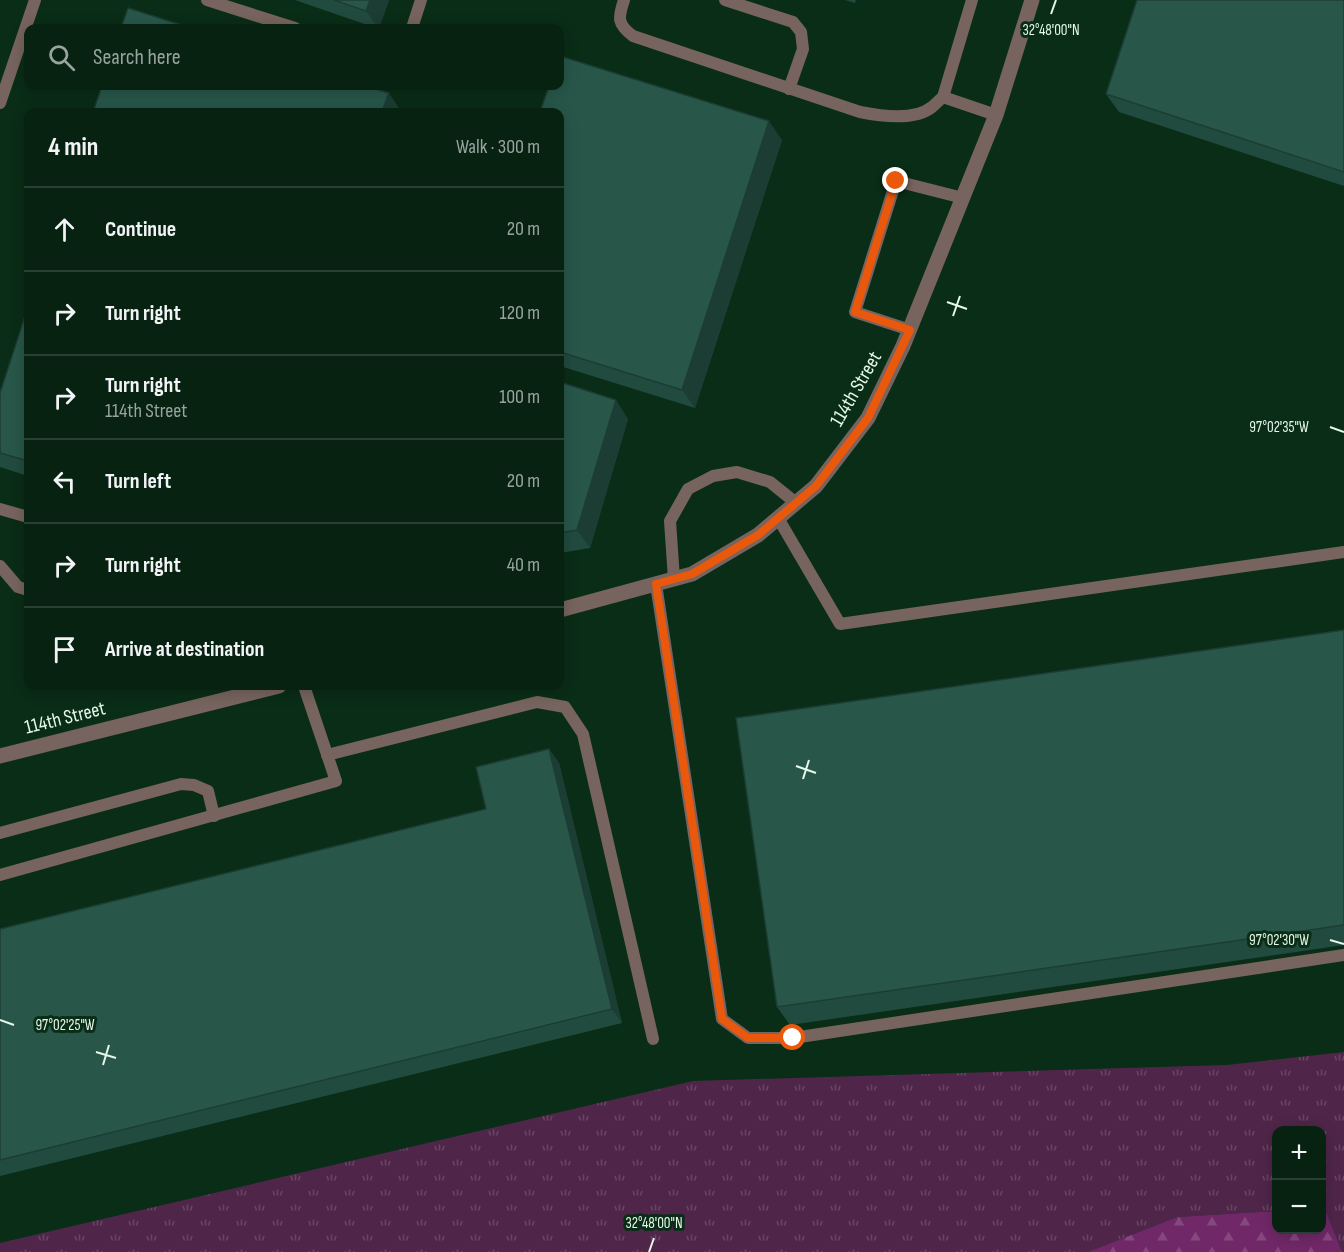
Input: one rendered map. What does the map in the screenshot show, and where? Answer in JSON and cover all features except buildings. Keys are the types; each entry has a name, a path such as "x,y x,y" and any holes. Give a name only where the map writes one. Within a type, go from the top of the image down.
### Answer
{"street":[{"name":"114th Street","path":"564,609 692,574 758,535 816,486 868,418 910,330 996,115 1032,0"},
{"name":"114th Street","path":"0,756 230,692 246,690"}],"lane":[{"path":"27,24 35,0"},
{"path":"207,0 282,24"},
{"path":"413,24 421,0"},
{"path":"622,0 619,17 623,28 633,36 860,112 884,116 912,115 930,109 943,97 972,0"},
{"path":"725,0 793,22 801,32 803,49 789,89"},
{"path":"0,103 24,32"},
{"path":"943,97 996,115"},
{"path":"910,330 855,312 896,181 963,198"},
{"path":"674,579 670,521 688,489 713,476 737,472 770,482 795,503"},
{"path":"0,509 24,516"},
{"path":"778,518 840,624 1344,552"},
{"path":"0,566 18,587 24,589"},
{"path":"656,584 722,1019 748,1038 793,1038 1344,955"},
{"path":"0,876 336,781 305,690"},
{"path":"327,755 537,702 565,707 583,734 653,1039"},
{"path":"0,833 181,784 194,785 207,791 214,816"}],"green space":[{"path":"1344,1052 1344,1252 1342,1252 1326,1213 1326,1126 1272,1126 1272,1211 1177,1217 1088,1252 0,1252 0,1243 693,1081 1227,1065"},
{"path":"1272,1211 1272,1234 1326,1234 1326,1212 1342,1252 1088,1252 1177,1217"}],"route":[{"path":"793,1038 748,1038 722,1019 656,584 692,574 758,535 816,486 868,418 910,330 855,312 896,181"}]}
